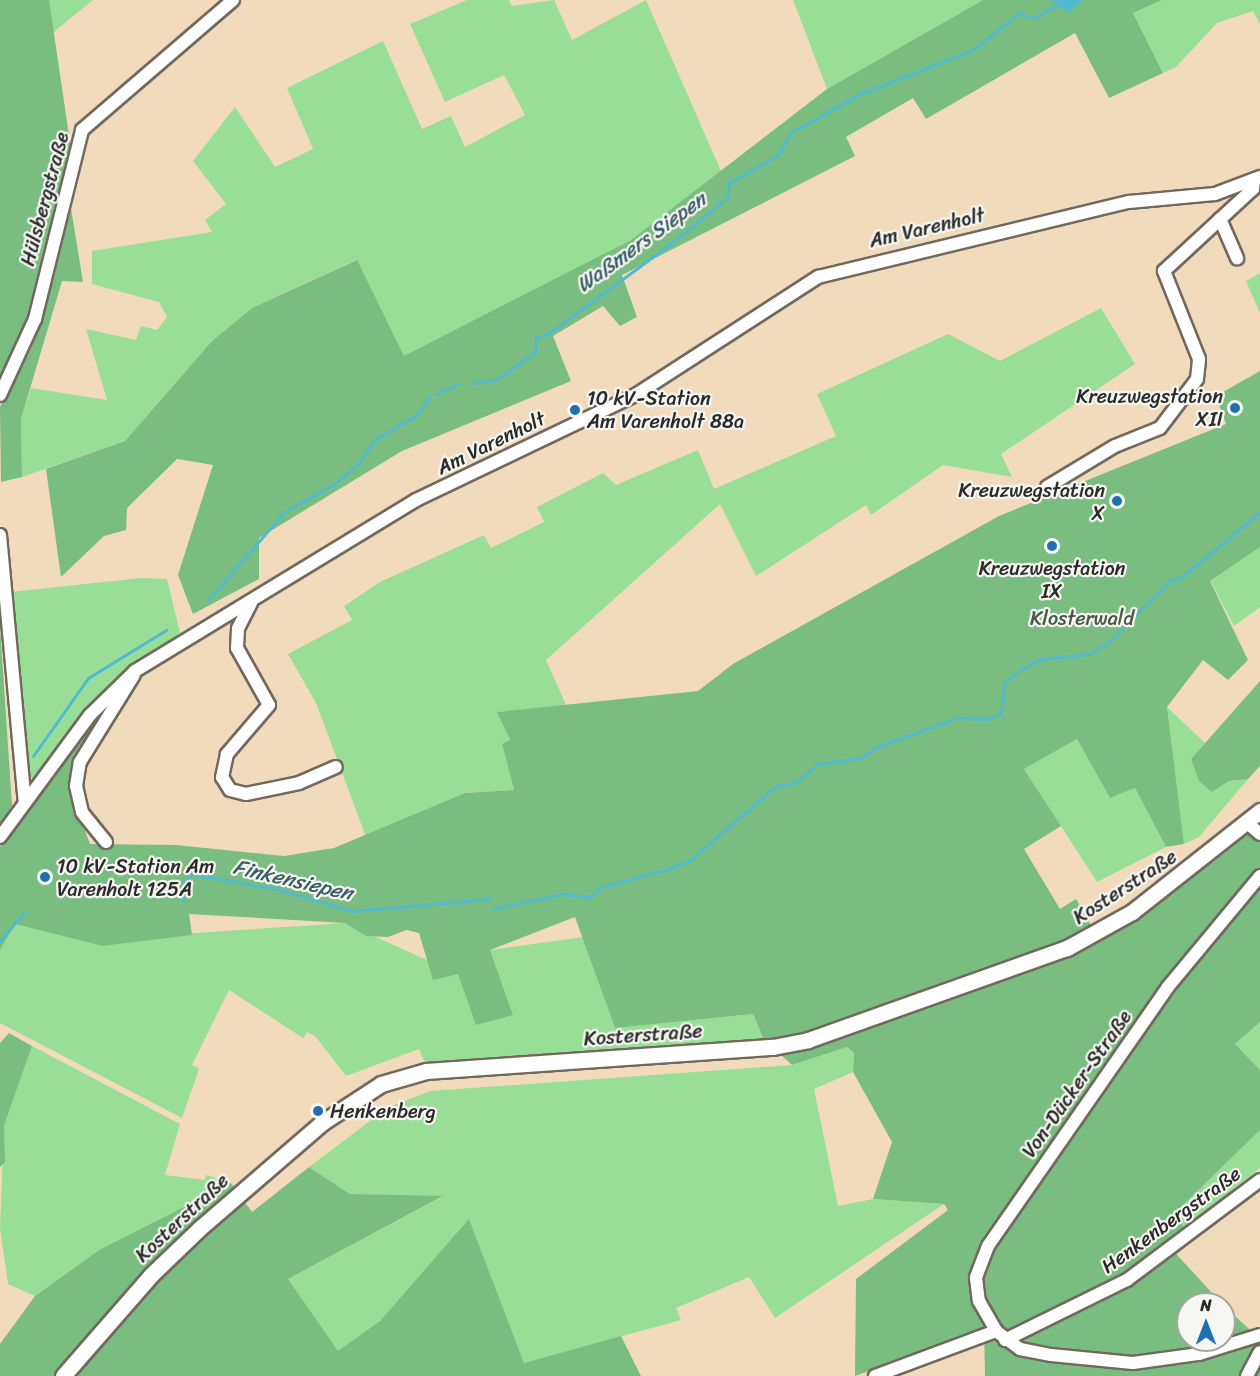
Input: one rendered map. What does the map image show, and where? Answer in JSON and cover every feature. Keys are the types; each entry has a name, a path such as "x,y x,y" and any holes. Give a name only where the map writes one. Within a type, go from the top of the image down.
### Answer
{"main road":[{"name":"Kosterstraße","path":"65,1376 78,1359 200,1228 323,1122 381,1084 426,1071 773,1047 808,1040 1067,948 1132,912 1260,811"}],"street":[{"name":"Hülsbergstraße","path":"0,395 35,320 82,130 233,0"},
{"name":"Am Varenholt","path":"1047,487 1115,446 1160,428 1197,379 1199,359 1164,271 1254,189 1257,179"},
{"name":"Am Varenholt","path":"0,837 90,715 135,671 416,501 638,394 818,277 1129,202 1215,194 1257,179"},
{"path":"1220,219 1237,258"},
{"path":"0,535 25,803"},
{"path":"252,602 238,629 237,648 269,705 227,754 222,777 230,790 246,794 299,783 336,767"},
{"path":"106,842 82,812 76,786 80,762 135,671"},
{"path":"1247,823 1260,834"},
{"name":"Von-Dücker-Straße","path":"1000,1335 976,1290 988,1246 1193,953 1260,876"},
{"name":"Henkenbergstraße","path":"875,1376 1000,1335 1127,1280 1260,1180"},
{"path":"1000,1335 1051,1355 1134,1364 1198,1354 1260,1338"},
{"path":"1247,1376 1260,1352"}],"green space":[{"path":"0,0 49,0 71,149 29,317 0,383"},
{"path":"49,0 93,0 50,35"},
{"path":"467,0 509,0 512,6 554,0 572,40 646,0 721,171 631,240 404,357 356,260 252,308 212,341 125,441 22,477 21,419 31,388 107,400 86,329 136,340 141,326 157,330 167,317 159,302 92,284 92,251 212,232 205,220 226,204 193,161 235,107 275,167 313,149 287,88 383,41 422,129 451,116 465,147 525,115 504,75 445,102 410,24"},
{"path":"793,0 983,0 827,89"},
{"path":"983,0 1162,0 1133,13 1163,73 1109,98 1075,33 926,119 913,98 846,137 855,156 622,275 637,317 620,326 603,306 553,336 571,381 402,451 259,538 259,579 193,614 178,575 213,465 177,459 127,508 126,530 104,536 61,577 46,469 125,441 212,341 252,308 357,260 404,356 631,240 827,89"},
{"path":"1162,0 1260,0 1260,24 1253,11 1217,23 1176,67 1163,73 1133,13"},
{"path":"69,196 83,282 62,281 21,419 22,477 1,482 0,407 31,349"},
{"path":"1260,273 1260,313 1246,281"},
{"path":"1101,308 1135,364 1001,454 1012,477 943,465 871,515 866,505 756,576 720,504 546,660 566,705 498,712 510,741 502,744 514,790 465,793 366,837 316,703 288,654 352,620 344,606 380,582 484,535 491,548 544,522 537,507 603,473 616,485 698,450 714,489 836,436 817,394 948,334 1000,361"},
{"name":"Klosterwald","path":"1260,371 1260,547 1210,581 1248,660 1228,680 1203,660 1167,707 1184,844 1166,847 1135,788 1110,798 1077,739 1024,769 1061,826 1024,849 1060,909 1076,899 1092,927 1260,824 1260,1022 1235,1044 1260,1070 1260,1130 1176,1212 1184,1228 1169,1246 1211,1292 1176,1292 1176,1352 1236,1352 1236,1317 1260,1339 1260,1376 985,1376 984,1329 855,1376 856,1279 948,1210 944,1204 873,1199 892,1142 853,1072 854,1053 847,1047 792,1065 764,1040 753,1014 615,1028 575,917 490,950 513,1015 476,1025 458,974 433,980 419,933 407,930 388,937 366,936 345,923 189,914 192,935 102,946 15,924 0,950 0,846 80,736 119,694 72,766 71,793 90,844 176,845 284,856 334,848 465,793 514,790 502,744 510,740 497,712 698,691 733,664 999,516 1226,424 1216,396"},
{"path":"1260,547 1260,607 1234,626 1210,580"},
{"path":"141,578 167,579 181,637 117,677 56,749 40,778 29,777 11,592"},
{"path":"0,627 12,805 0,830"},
{"path":"1260,681 1260,766 1248,779 1229,781 1212,792 1199,781 1191,759"},
{"path":"1167,707 1205,743 1191,759 1212,792 1229,781 1248,779 1199,837 1184,844"},
{"path":"1077,739 1110,798 1135,788 1166,847 1097,882 1024,769"},
{"path":"345,923 458,974 513,1015 490,950 583,937 615,1028 753,1014 764,1040 426,1065 419,1049 346,1076 315,1036 307,1032 303,1038 229,990 192,1065 199,1069 182,1118 0,1023 0,950 15,924 102,946 149,936"},
{"path":"1260,1022 1260,1070 1235,1044"},
{"path":"9,1033 32,1046 4,1126 5,1162 0,1167 0,1043"},
{"path":"32,1046 180,1124 165,1175 205,1180 206,1175 231,1183 99,1250 35,1296 8,1284 0,1228 4,1126"},
{"path":"847,1047 854,1053 853,1072 814,1089 838,1206 873,1199 944,1204 775,1318 749,1277 676,1308 681,1320 524,1363 469,1220 380,1321 338,1352 288,1279 442,1197 350,1194 309,1167 387,1108 430,1091 792,1065"},
{"path":"1260,1130 1260,1168 1184,1228 1176,1212"},
{"path":"309,1167 350,1194 443,1196 288,1279 338,1351 380,1321 469,1219 524,1363 621,1336 641,1376 0,1376 0,1344 35,1296 99,1250 231,1183 252,1212"}],"water":[{"path":"1051,0 1083,0 1068,13"}],"waterway":[{"name":"Waßmers Siepen","path":"473,383 498,379 535,352 536,337 548,334 670,244 728,197 729,183 778,155 790,133 860,94 973,50 1019,13 1033,18 1057,5"},
{"name":"Waßmers Siepen","path":"436,394 460,383"},
{"name":"Waßmers Siepen","path":"209,599 284,512 333,485 358,464 374,440 415,416 430,397"},
{"name":"Finkensiepen","path":"493,909 562,894 589,897 602,887 689,861 776,786 796,783 817,764 861,758 876,747 958,718 989,719 1001,713 1005,682 1016,673 1040,659 1089,654 1108,643 1169,581 1182,577 1260,512"},
{"name":"Waßmers Siepen","path":"33,756 88,678 166,630"},
{"path":"197,874 202,862"},
{"name":"Finkensiepen","path":"183,900 183,884 191,874 277,889 352,911 490,899"},
{"name":"Finkensiepen","path":"0,941 24,912"}],"place":[{"name":"Kreuzwegstation XII","path":"1235,408"},
{"name":"10 kV-Station Am Varenholt 88a","path":"575,410"},
{"name":"Kreuzwegstation X","path":"1117,501"},
{"name":"Kreuzwegstation IX","path":"1052,546"},
{"name":"10 kV-Station Am Varenholt 125A","path":"45,877"},
{"name":"Henkenberg","path":"318,1111"}]}
